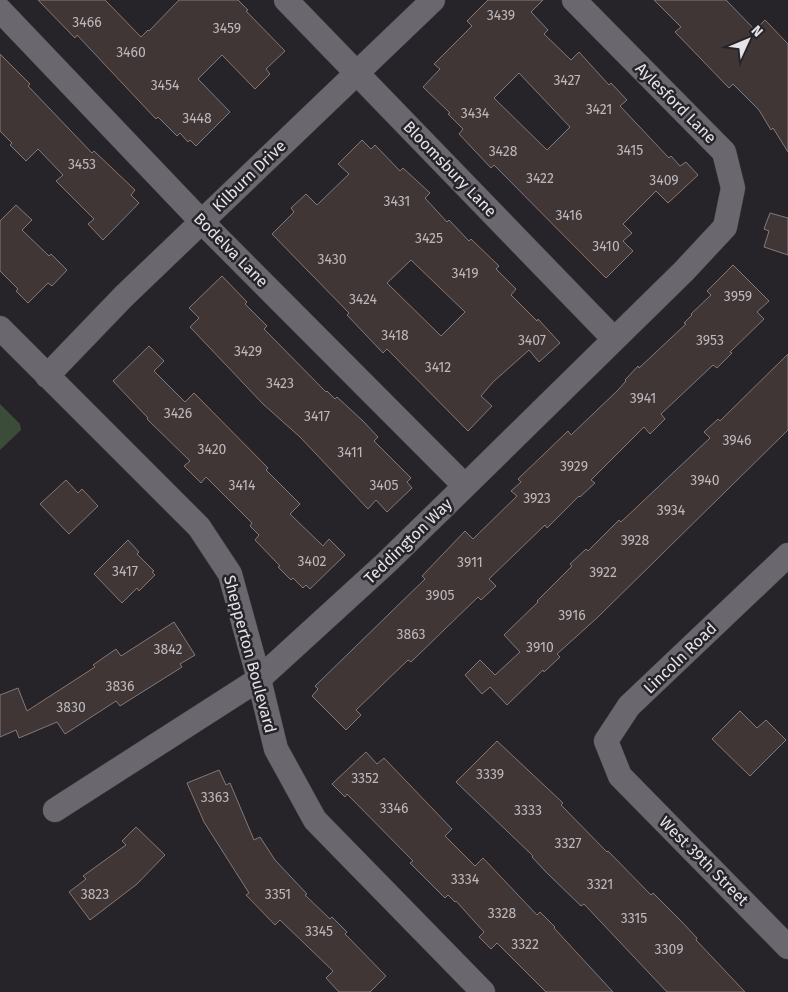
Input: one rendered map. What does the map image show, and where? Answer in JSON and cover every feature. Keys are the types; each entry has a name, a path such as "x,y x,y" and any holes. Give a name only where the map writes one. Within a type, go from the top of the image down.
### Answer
{"street":[{"name":"Bloomsbury Lane","path":"286,0 614,339"},
{"name":"Kilburn Drive","path":"47,376 124,296 433,0"},
{"name":"Aylesford Lane","path":"574,0 724,152 733,188 725,227"},
{"name":"Bodelva Lane","path":"0,10 202,222 466,486"},
{"name":"Teddington Way","path":"54,810 259,680 466,486 684,271 725,227"},
{"name":"Shepperton Boulevard","path":"0,328 199,527 230,574 276,749 315,820 483,992"},
{"name":"Lincoln Road","path":"620,776 606,741 629,706 788,555"},
{"name":"West 39th Street","path":"620,776 788,947"}],"green space":[{"path":"0,404 20,424 21,430 0,450"}],"building":[{"path":"38,0 105,0 141,37 179,0 238,0 248,10 246,11 285,51 266,69 270,74 255,89 222,55 198,79 230,112 196,146 190,140 188,142 180,133 177,136 158,117 156,119 77,35 75,38"},
{"path":"488,0 543,0 531,12 548,30 544,34 571,60 579,52 609,85 611,83 627,100 620,106 669,158 671,156 680,166 686,162 698,175 668,203 656,191 623,224 632,233 623,241 633,251 606,278 494,165 491,168 459,134 463,129 448,114 450,113 423,87 440,69 434,64 472,26 467,21","holes":["519,73 570,127 547,150 494,98"]},
{"path":"654,0 726,0 755,30 765,20 788,44 788,152 759,110 733,84 729,88 675,32 681,27"},
{"path":"0,54 30,84 28,86 92,153 94,151 135,190 131,195 139,203 103,240 88,224 94,219 56,181 63,175 38,149 26,161 10,145 12,143 0,131"},
{"path":"362,140 371,149 375,145 400,171 403,168 430,193 425,198 447,222 449,220 469,241 471,239 499,266 496,269 516,289 511,295 537,321 538,319 560,343 539,362 529,350 493,382 481,396 492,406 468,431 387,349 383,353 347,315 349,313 272,234 294,212 291,208 306,194 317,205 349,174 338,164","holes":["411,260 465,312 441,336 387,283"]},
{"path":"16,205 32,220 22,230 67,270 52,286 48,283 28,303 16,291 18,289 0,271 0,221"},
{"path":"770,213 788,218 788,255 764,247 769,231 764,229"},
{"path":"733,265 769,301 757,312 764,319 730,352 732,353 717,368 713,365 661,414 665,419 650,434 644,427 591,480 595,483 547,528 545,525 489,579 496,586 481,600 478,597 411,662 408,660 356,710 361,715 346,730 312,696 318,689 315,686 425,579 422,576 465,531 473,539 517,496 511,491 521,482 518,479 568,431 571,435 618,390 638,366 639,368 686,324 684,323 691,314 711,295 707,291"},
{"path":"222,276 247,302 245,304 267,326 264,329 326,392 335,399 337,397 363,421 378,437 374,441 411,478 407,482 412,488 387,512 376,500 368,509 300,437 263,404 190,327 199,318 189,308"},
{"path":"149,346 164,361 154,371 185,402 194,393 268,468 266,470 300,504 290,514 323,546 329,539 345,555 310,589 306,585 303,588 293,578 291,580 278,567 280,566 255,540 259,535 250,526 252,523 206,477 201,483 184,466 190,461 147,419 113,381"},
{"path":"788,354 788,430 598,617 557,654 560,657 544,672 543,670 507,705 490,687 482,694 465,675 480,660 495,675 520,652 504,635 572,566 570,564 586,549 588,551 619,520 621,522 710,438 704,432 718,419 720,421"},
{"path":"66,480 78,493 82,489 98,506 69,534 40,504"},
{"path":"128,540 139,552 137,554 154,571 152,572 155,575 139,591 137,588 122,603 94,574"},
{"path":"174,622 195,655 180,664 182,667 120,706 116,701 65,734 57,722 19,738 16,730 0,737 0,695 18,688 27,711 95,667 93,665 116,649 121,656"},
{"path":"740,711 757,728 766,720 786,740 750,776 712,739"},
{"path":"497,741 563,803 561,805 607,852 681,921 697,938 696,940 745,992 667,992 584,904 581,906 546,872 533,856 456,782"},
{"path":"366,752 377,764 384,758 452,829 445,836 475,866 483,858 537,915 540,912 555,927 613,992 546,992 497,943 491,949 479,937 484,932 456,901 448,895 445,898 410,863 413,861 347,794 345,797 332,784"},
{"path":"219,770 226,785 230,783 254,840 260,837 275,860 307,894 305,895 347,932 345,934 386,976 370,992 339,992 326,978 333,971 280,920 275,925 246,895 249,893 204,822 187,783"},
{"path":"136,827 165,855 137,884 90,920 69,892 86,879 83,876 126,845 122,841"}]}
